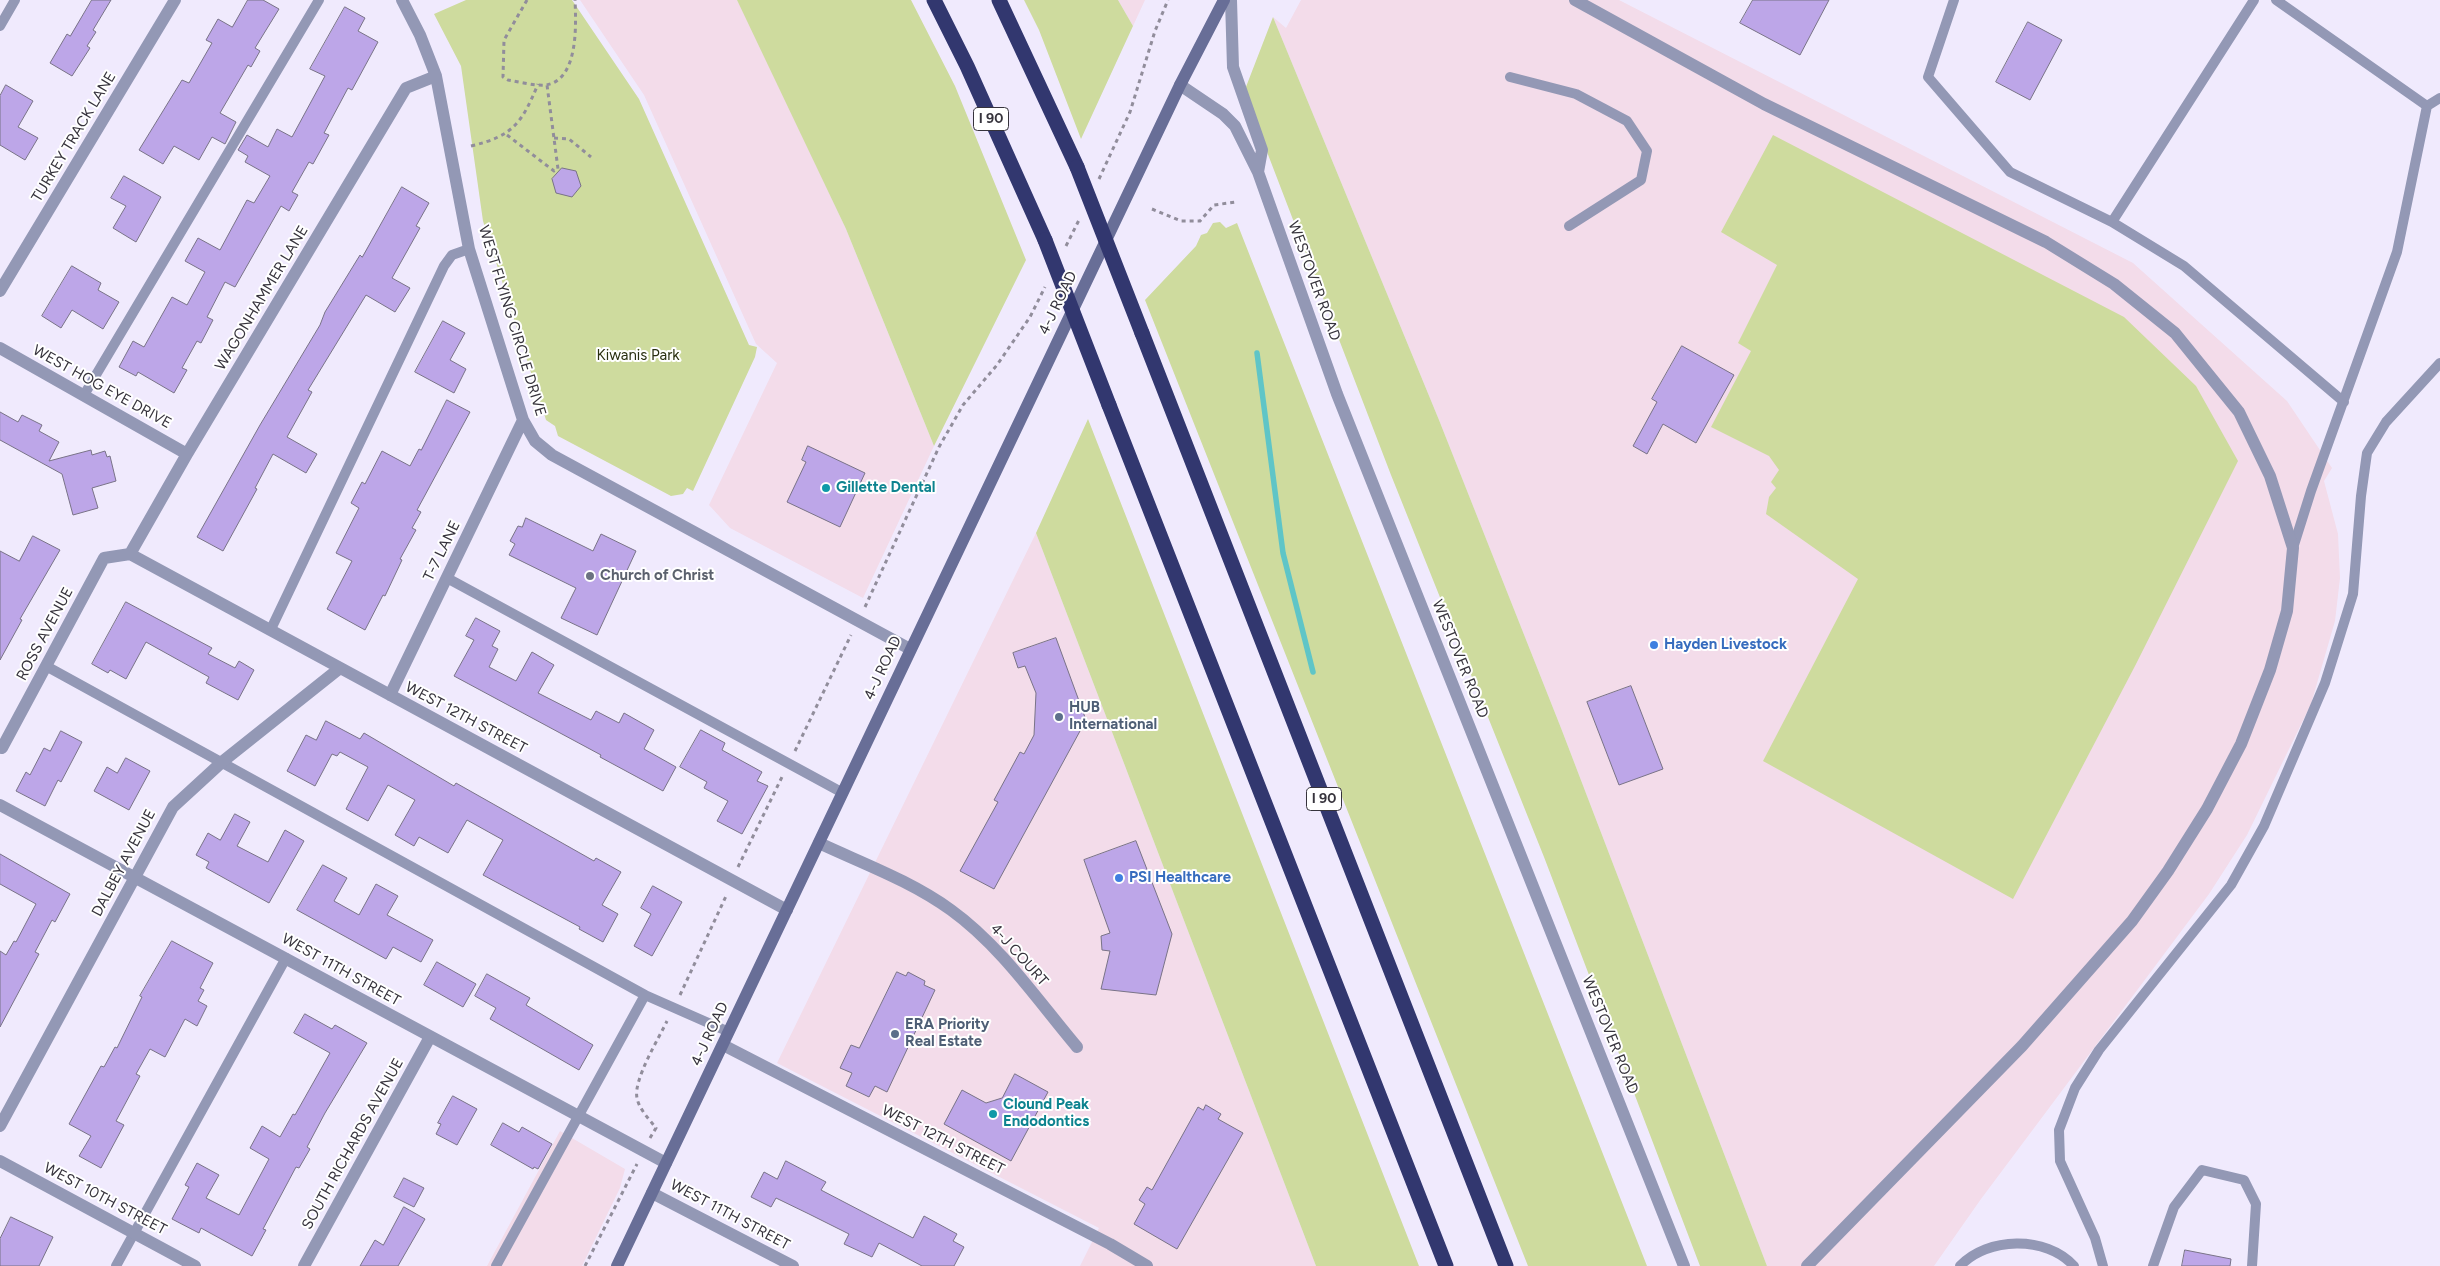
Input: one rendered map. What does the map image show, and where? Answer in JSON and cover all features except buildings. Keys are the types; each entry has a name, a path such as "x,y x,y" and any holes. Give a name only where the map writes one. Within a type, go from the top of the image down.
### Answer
{"highway":[{"name":"I 90","path":"934,0 967,66 1045,240 1446,1266"},
{"name":"I 90","path":"999,0 1076,167 1506,1266"}],"main road":[{"name":"4-J ROAD","path":"617,1266 1180,85 1224,0"}],"street":[{"name":"TURKEY TRACK LANE","path":"0,291 175,0"},
{"name":"WEST FLYING CIRCLE DRIVE","path":"402,0 420,35 436,76 469,249 523,420 535,441 552,456 910,649"},
{"path":"1231,0 1233,67 1262,150 1258,172"},
{"path":"1575,0 1764,104 2046,242 2114,284 2175,333 2239,412 2270,476 2293,548 2286,611 2270,670 2241,744 2207,809 2168,871 2132,921 2022,1046 1807,1266"},
{"name":"WAGONHAMMER LANE","path":"130,554 187,454 406,88 436,76"},
{"name":"WESTOVER ROAD","path":"1180,85 1223,114 1235,126 1258,172 1341,403 1684,1266"},
{"name":"WEST HOG EYE DRIVE","path":"0,348 187,454"},
{"name":"T-7 LANE","path":"390,695 523,420"},
{"name":"WEST 12TH STREET","path":"130,554 787,910"},
{"name":"ROSS AVENUE","path":"2,748 104,558 130,554"},
{"name":"DALBEY AVENUE","path":"0,1126 173,807 222,762 340,668"},
{"name":"WEST 11TH STREET","path":"0,805 136,876 430,1037 666,1163"},
{"name":"4-J COURT","path":"819,843 909,884 952,910 990,943 1077,1047"},
{"name":"SOUTH RICHARDS AVENUE","path":"304,1266 430,1037"},
{"name":"WEST 12TH STREET","path":"723,1045 1110,1244 1147,1266"},
{"name":"WEST 10TH STREET","path":"0,1161 195,1266"},
{"name":"WEST 11TH STREET","path":"652,1192 793,1266"}],"lane":[{"path":"0,26 16,0"},
{"path":"84,395 319,0"},
{"path":"1954,0 1928,77 2010,172 2112,222 2184,266 2344,402"},
{"path":"2112,222 2254,0"},
{"path":"2276,0 2427,106"},
{"path":"1510,77 1576,94 1627,121 1647,151 1641,180 1569,226"},
{"path":"2293,548 2311,491 2397,252 2427,106 2440,98"},
{"path":"271,629 444,266 452,255 469,249"},
{"path":"2103,1266 2095,1238 2060,1161 2059,1130 2075,1088 2099,1050 2231,885 2264,826 2325,684 2353,594 2361,496 2367,453 2386,422 2440,363"},
{"path":"448,578 843,793"},
{"path":"46,666 645,994 729,1032"},
{"path":"116,1266 286,958"},
{"path":"496,1266 577,1115 645,994"},
{"path":"2154,1266 2174,1207 2202,1170 2244,1180 2256,1204 2252,1266"},
{"path":"1960,1266 1965,1260 1990,1247 2017,1243 2045,1248 2074,1266"}],"path":[{"path":"527,0 504,40 501,69 503,77 508,80 538,84 547,84 557,80 566,70 576,44 575,0"},
{"path":"1096,186 1130,112 1155,31 1168,0"},
{"path":"471,146 507,135 521,121 538,84"},
{"path":"507,135 554,170 558,169 547,84"},
{"path":"554,138 560,136 569,139 591,157"},
{"path":"1152,209 1181,222 1200,221 1214,205 1236,202"},
{"path":"1065,247 1083,212"},
{"path":"868,602 939,447 962,405 997,365 1030,318 1048,282"},
{"path":"792,757 850,638"},
{"path":"739,864 784,772"},
{"path":"678,999 724,899"},
{"path":"656,1128 642,1109 637,1097 637,1084 670,1015"},
{"path":"585,1266 634,1169"}],"shaded area":[{"path":"580,0 737,0 745,14 846,229 934,446 863,598 730,528 709,505 777,363 756,344 644,95"},
{"path":"1118,0 1145,0 1133,26"},
{"path":"1301,0 1619,0 2133,263 2287,401 2332,468 2324,481 2338,534 2340,578 2335,621 2311,704 2247,835 2209,894 1981,1199 1934,1266 1767,1266 1561,728 1439,420 1273,17 1286,28"},
{"path":"1036,533 1316,1266 1080,1266 1099,1228 777,1063"},
{"path":"560,1131 625,1169 620,1188 582,1266 487,1266"}],"green space":[{"name":"Kiwanis Park","path":"466,0 572,0 639,99 749,345 757,347 755,357 693,491 687,488 683,494 671,496 558,436 555,426 546,420 483,221 461,66 434,14"},
{"path":"737,0 911,0 955,86 1026,260 934,446 846,229"},
{"path":"1024,0 1118,0 1133,26 1081,139 1039,30"},
{"path":"1273,17 1439,420 1561,728 1767,1266 1700,1266 1544,857 1391,475 1244,92"},
{"path":"1773,135 2124,317 2196,386 2238,461 2135,666 2013,899 1763,761 1858,579 1766,514 1769,497 1776,488 1771,482 1779,470 1769,456 1711,427 1751,351 1738,343 1777,265 1721,232"},
{"path":"1220,222 1226,228 1237,223 1647,1266 1528,1266 1145,300 1196,246 1201,235 1207,233 1213,223"},
{"path":"1088,419 1419,1266 1316,1266 1036,533"}],"waterway":[{"path":"1257,353 1283,553 1313,672"}],"place":[{"name":"Gillette Dental","path":"826,488"},
{"name":"Church of Christ","path":"590,576"},
{"name":"Hayden Livestock","path":"1654,645"},
{"name":"HUB International","path":"1059,717"},
{"name":"PSI Healthcare","path":"1119,878"},
{"name":"ERA Priority Real Estate","path":"895,1034"},
{"name":"Clound Peak Endodontics","path":"993,1114"}]}
